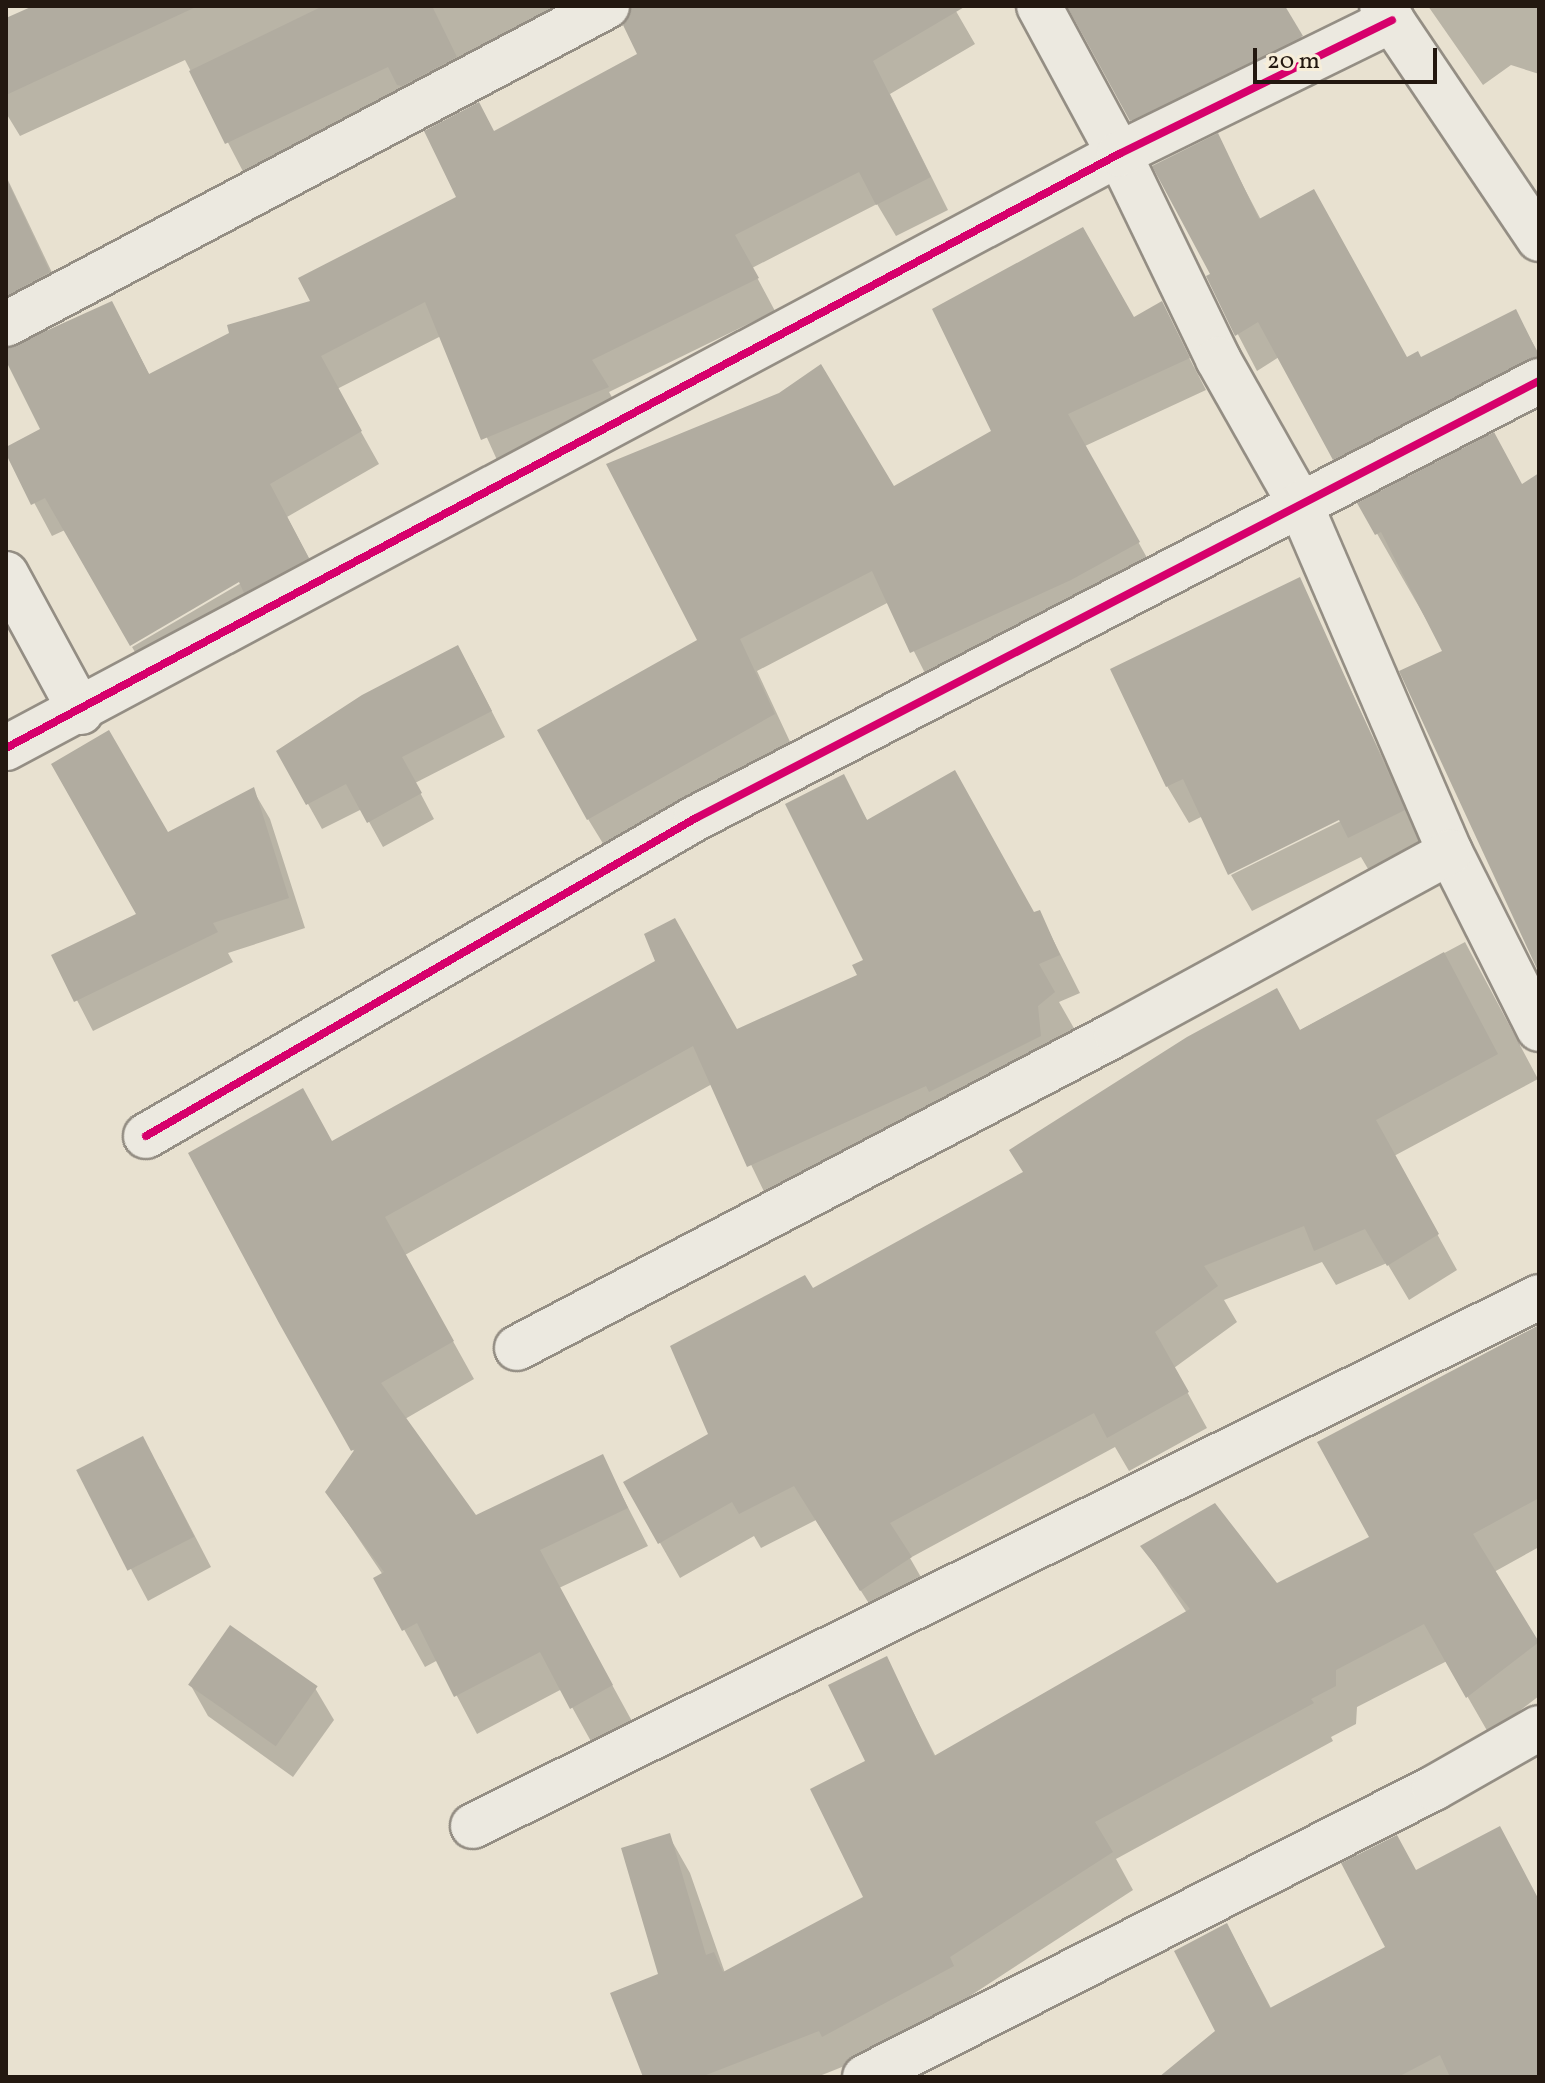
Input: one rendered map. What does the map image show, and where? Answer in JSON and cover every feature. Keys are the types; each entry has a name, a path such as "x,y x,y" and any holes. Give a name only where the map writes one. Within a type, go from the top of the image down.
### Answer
{"street":[{"path":"6,324 607,6"},
{"path":"1039,6 1119,154 1218,359 1300,504 1450,852 1539,1029"},
{"path":"6,748 81,712 1387,13 1539,239"},
{"path":"146,1136 696,818 1539,381"},
{"path":"6,574 81,712"},
{"path":"517,1348 1116,1034 1450,852"},
{"path":"473,1826 1539,1297"},
{"path":"865,2077 1434,1788 1539,1728"}],"building":[{"path":"33,6 198,6 6,95 6,18"},
{"path":"323,6 432,6 457,57 402,86 397,85 388,67 225,144 189,71"},
{"path":"632,6 966,6 873,61 931,177 876,205 859,172 735,235 759,278 592,360 609,387 481,440 425,302 321,356 362,431 270,484 309,558 244,593 239,582 130,646 45,498 31,505 6,454 6,447 40,429 6,361 6,349 112,301 149,374 229,333 227,325 310,301 298,278 456,197 424,131 479,102 494,131 637,54 623,25"},
{"path":"1067,6 1285,6 1303,36 1130,121"},
{"path":"1218,133 1259,219 1314,189 1407,357 1418,351 1421,357 1516,309 1539,356 1333,460 1258,322 1235,336 1206,276 1210,274 1152,166"},
{"path":"6,178 50,272 6,296"},
{"path":"1083,227 1134,317 1162,301 1190,358 1068,414 1140,542 1071,580 910,653 872,571 740,639 775,714 587,820 537,730 697,640 606,464 779,393 821,364 894,486 991,431 932,309"},
{"path":"1494,432 1522,484 1539,473 1539,973 1399,671 1442,651 1381,532 1375,535 1357,503"},
{"path":"1300,577 1405,810 1348,838 1339,820 1228,875 1183,779 1166,787 1110,669"},
{"path":"458,645 492,711 402,757 422,793 367,823 346,784 306,805 276,751 362,695"},
{"path":"109,730 168,832 254,787 289,898 213,923 218,932 74,1002 51,955 136,914 51,764"},
{"path":"955,770 1034,912 1040,910 1060,955 1039,964 1055,992 1038,1006 1041,1036 929,1092 926,1086 747,1167 693,1046 385,1217 454,1341 381,1383 476,1515 603,1454 628,1508 540,1550 613,1685 570,1709 540,1652 454,1697 417,1623 402,1631 373,1578 384,1572 325,1492 355,1449 351,1451 188,1153 303,1088 332,1141 655,961 644,934 675,918 737,1029 857,975 852,965 863,960 785,804 844,774 867,820"},
{"path":"1444,952 1498,1054 1376,1120 1439,1234 1387,1266 1365,1229 1314,1251 1304,1226 1204,1266 1218,1286 1155,1332 1189,1392 1107,1438 1094,1413 890,1523 912,1557 860,1591 794,1486 739,1514 732,1502 658,1544 623,1482 708,1434 670,1346 805,1275 813,1288 1023,1172 1009,1150 1187,1037 1277,988 1300,1030"},
{"path":"1539,1325 1539,1498 1473,1534 1539,1642 1466,1698 1424,1624 1336,1670 1336,1686 1311,1699 1314,1703 1095,1822 1113,1852 950,1957 954,1966 822,2037 819,2031 701,2077 643,2077 610,1993 658,1974 621,1848 670,1833 706,1955 714,1952 723,1972 863,1897 810,1789 865,1761 828,1685 887,1656 934,1756 1190,1609 1140,1546 1215,1503 1277,1583 1369,1537 1317,1442"},
{"path":"143,1436 194,1537 127,1571 76,1470"},
{"path":"230,1625 318,1686 276,1746 188,1685"},
{"path":"1500,1826 1539,1900 1539,2077 1450,2077 1440,2055 1398,2077 1159,2077 1215,2031 1174,1951 1227,1923 1270,2008 1385,1947 1341,1863 1397,1835 1416,1870"}],"cycle path":[{"path":"6,748 1119,154 1392,20"},
{"path":"146,1136 696,818 1539,381"}]}
